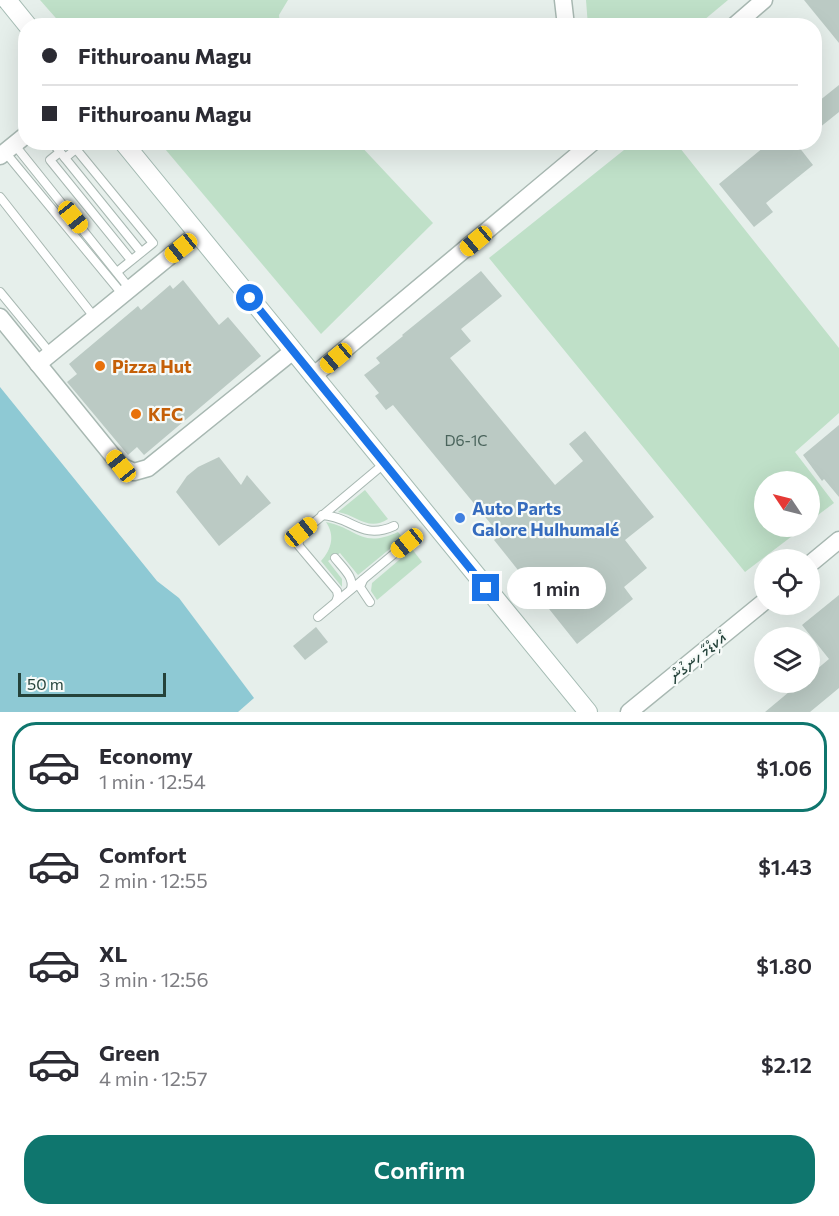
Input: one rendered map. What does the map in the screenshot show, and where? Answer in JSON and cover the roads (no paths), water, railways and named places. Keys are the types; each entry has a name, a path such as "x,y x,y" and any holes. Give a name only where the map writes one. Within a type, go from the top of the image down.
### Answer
{"street":[{"path":"8,0 22,18"},
{"path":"563,0 565,18"},
{"path":"743,18 764,0"},
{"path":"129,150 588,712"},
{"path":"314,376 577,150"},
{"path":"45,359 197,234"},
{"path":"0,317 45,359 121,466 138,472 148,468 292,351"},
{"path":"820,556 839,540"},
{"name":"އޯކިޑްމާ ހިނގުން","path":"629,712 754,610"}],"lane":[{"path":"11,147 117,272 127,292"},
{"path":"11,147 127,292"},
{"path":"59,150 141,252"},
{"path":"74,150 50,160 131,260"},
{"path":"77,150 153,243 117,272"},
{"path":"0,197 95,318"},
{"path":"0,291 45,359"},
{"path":"336,602 337,591 297,542 301,532 385,463"},
{"path":"322,515 338,518 371,532 394,526"},
{"path":"318,617 407,543"},
{"path":"335,558 370,602"}],"water":[{"path":"0,387 157,581 179,598 254,698 238,712 0,712"}],"place":[{"name":"Pizza Hut","path":"100,366"},
{"name":"KFC","path":"136,414"},
{"name":"Auto Parts Galore Hulhumalé","path":"460,518"}]}
